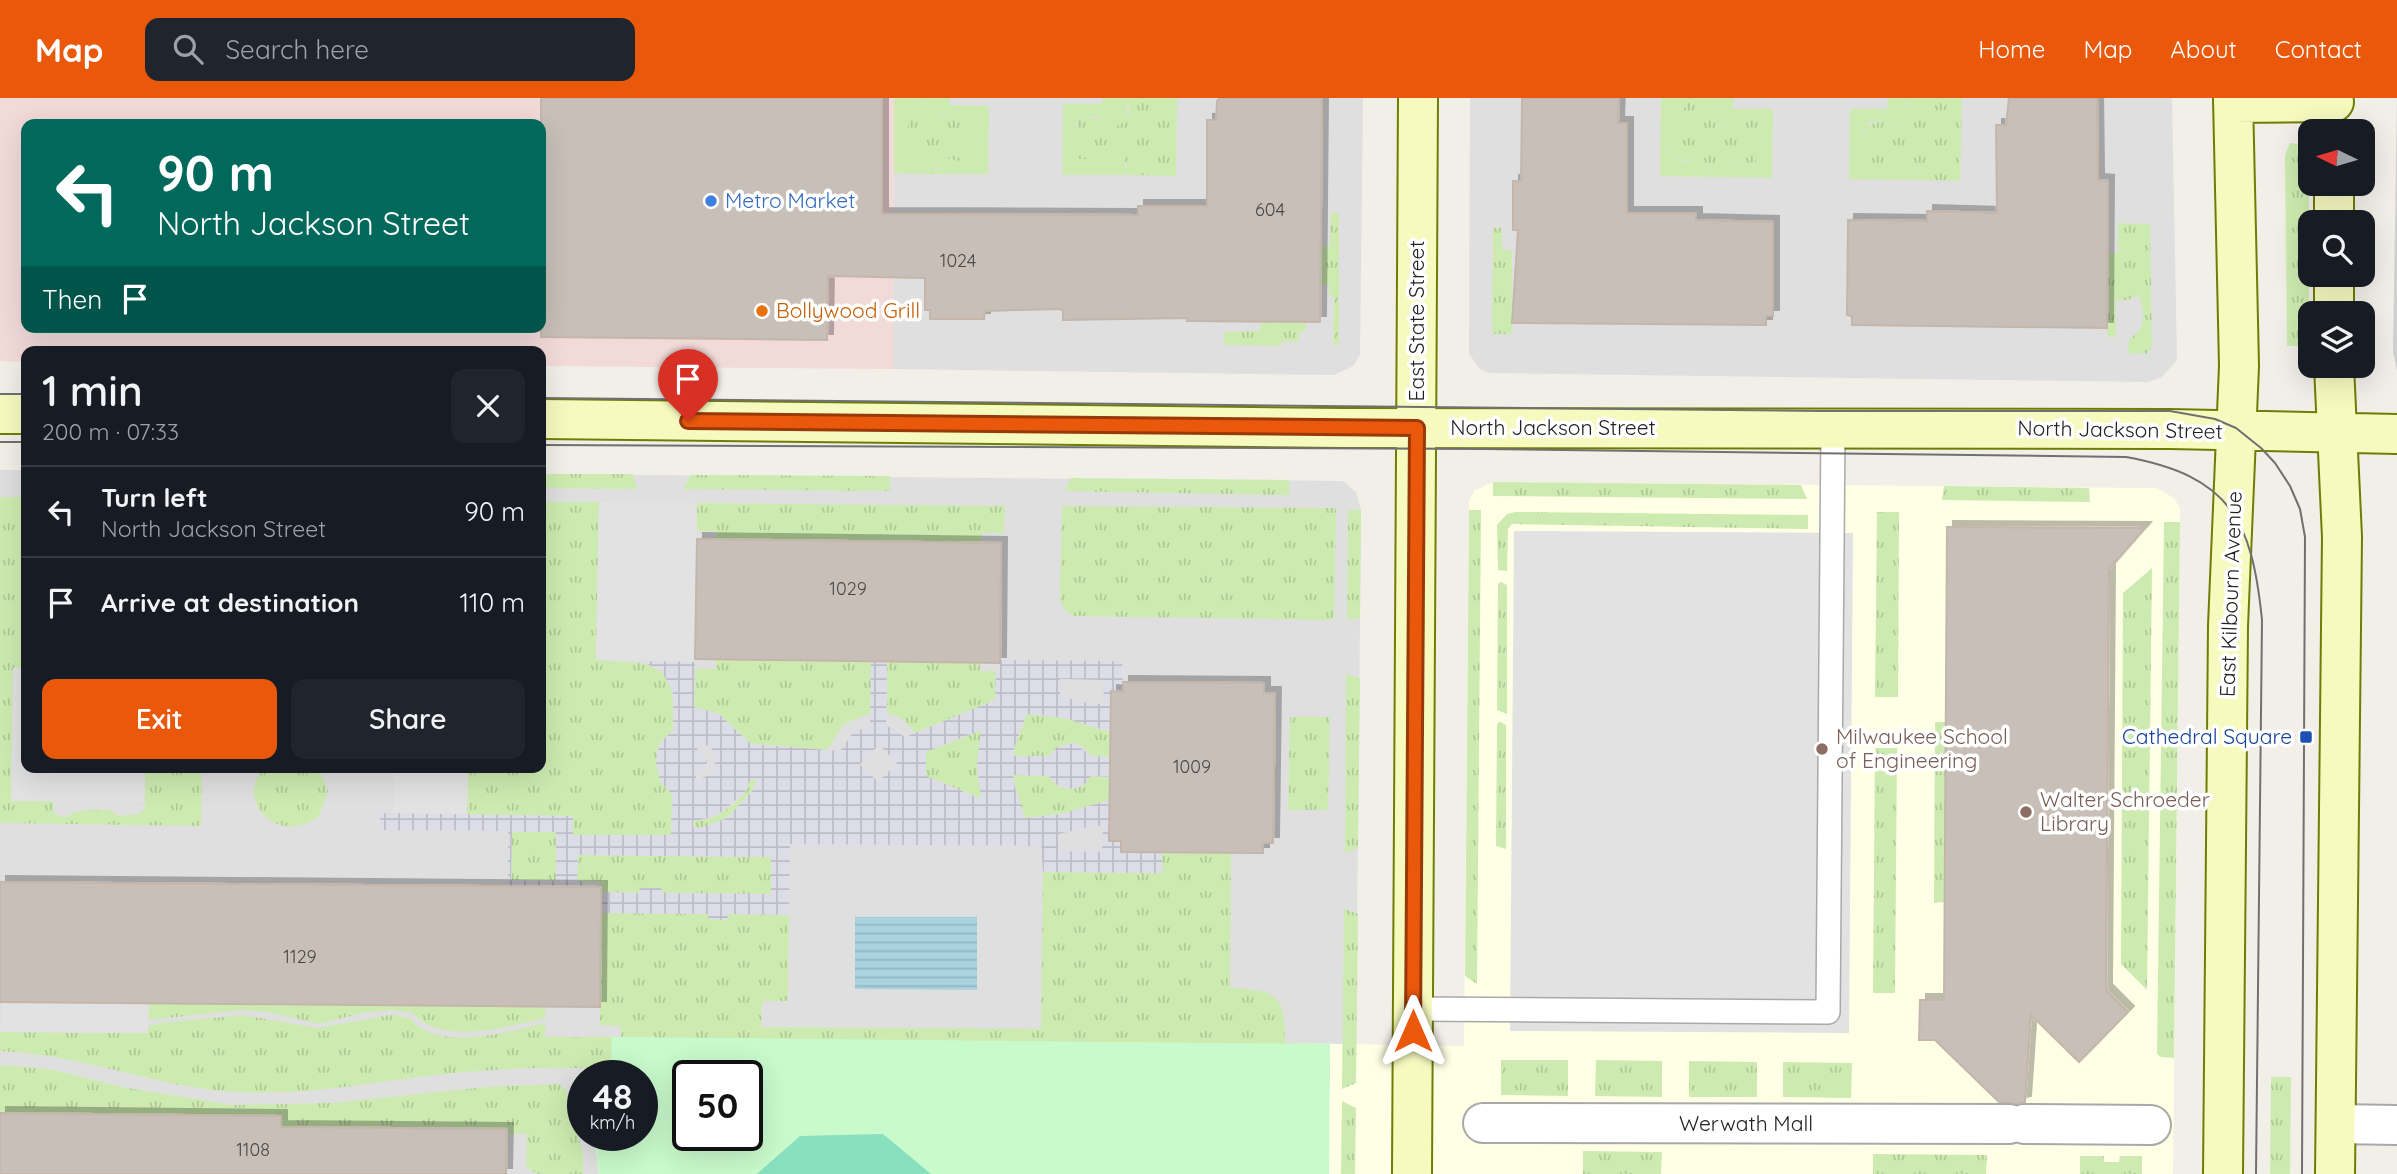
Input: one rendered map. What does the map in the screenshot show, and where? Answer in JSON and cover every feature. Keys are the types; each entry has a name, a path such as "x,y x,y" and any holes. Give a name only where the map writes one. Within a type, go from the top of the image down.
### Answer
{"street":[{"name":"East State Street","path":"1412,1174 1418,98"},
{"path":"2233,101 2334,111"},
{"name":"East Kilbourn Avenue","path":"2223,1174 2228,626 2239,366 2233,101"},
{"path":"2335,378 2342,550 2335,1174"},
{"path":"0,414 21,414"},
{"name":"North Jackson Street","path":"546,419 1417,428 2170,429 2397,434"},
{"name":"Werwath Mall","path":"1483,1123 2151,1125"},
{"path":"2336,1124 2397,1125"}],"lane":[{"path":"1414,1009 1828,1012 1833,429"}],"shaded area":[{"name":"Metro Market","path":"0,98 894,98 893,369 546,366 546,346 21,346 21,362 0,361"},
{"path":"894,98 1363,98 1360,355 1353,366 1334,375 893,369"},
{"path":"1470,98 2172,98 2177,360 2162,377 2148,382 1489,373 1480,369 1469,354"},
{"path":"2397,98 2397,371 2393,352"},
{"path":"0,470 21,470 21,773 546,773 546,474 1343,481 1356,492 1361,510 1356,1045 612,1038 611,1060 567,1060 567,1151 596,1151 599,1174 0,1174"},
{"name":"Milwaukee School of Engineering","path":"1493,482 2156,488 2174,498 2180,508 2180,522 2173,1174 599,1174 596,1151 658,1151 658,1075 672,1074 672,1151 763,1151 763,1069 1230,1042 1464,1046 1469,502 1474,491"},
{"path":"599,502 697,503 695,662 596,660"},
{"path":"1514,531 1853,533 1849,1033 1510,1031"},
{"path":"1000,660 1122,661 1123,692 1111,692 1110,732 1065,718 1027,714 1014,748 1014,756 1049,756 1057,747 1075,743 1091,756 1110,757 1110,777 1091,776 1084,785 1074,789 1059,787 1049,776 1013,775 1014,784 1025,818 1061,814 1110,800 1109,841 1162,852 1162,873 1043,872 1041,846 790,844 789,915 728,914 728,920 708,919 708,914 601,913 601,892 639,893 640,888 661,888 662,893 771,894 771,857 578,855 577,881 582,881 582,887 508,887 508,831 380,830 380,813 573,816 573,835 671,835 672,794 660,781 656,762 660,743 673,730 673,692 662,672 642,661 695,662 694,707 719,714 751,744 840,751 852,734 870,725 871,661 887,662 886,725 905,737 995,700 996,671 1000,671","holes":["1060,679 1104,680 1103,704 1090,704 1060,696","981,730 977,764 981,799 926,776 926,752","698,742 711,747 716,761 710,775 696,780 696,773 704,769 707,762 704,753 697,749","879,745 897,763 878,782 860,764","750,780 757,780 753,790 727,818 703,827 693,827 693,821 714,817 746,791","1103,826 1102,852 1058,851 1059,834","512,832 556,832 556,881 511,880"]},
{"path":"13,668 21,668 21,773 145,773 144,802 11,801"},
{"path":"390,773 468,773 467,815 393,815 394,780"},
{"path":"3,1002 149,1003 148,1033 0,1032"}],"green space":[{"path":"894,98 908,98 908,133 927,174 894,173"},
{"path":"908,98 923,98 921,103 939,116 960,110 972,117 966,142 969,151 963,162 941,157 935,167 939,174 927,174 908,133"},
{"path":"923,98 949,98 949,105 989,106 988,174 939,174 936,160 941,157 963,162 967,156 965,134 972,118 960,110 930,117 922,109"},
{"path":"1102,98 1128,98 1126,121 1114,127 1094,116 1082,117 1076,124 1080,137 1076,156 1079,159 1091,159 1116,146 1123,151 1127,175 1062,175 1063,104 1102,104"},
{"path":"1128,98 1177,98 1176,176 1127,175 1126,162 1116,146 1091,159 1079,159 1076,156 1078,121 1087,116 1099,120 1129,114"},
{"path":"1661,98 1687,98 1670,133 1671,148 1676,159 1706,165 1711,177 1660,176"},
{"path":"1687,98 1720,98 1717,100 1715,124 1720,125 1736,116 1745,115 1761,122 1755,140 1758,157 1752,167 1731,163 1723,177 1711,177 1709,167 1676,159 1669,139 1670,132"},
{"path":"1720,98 1733,98 1733,109 1773,109 1772,178 1723,177 1725,165 1730,163 1752,167 1756,162 1755,140 1761,123 1745,115 1720,125 1710,120 1707,112"},
{"path":"1888,98 1901,98 1914,112 1914,120 1903,132 1883,121 1869,122 1863,130 1867,142 1863,161 1866,165 1881,165 1905,152 1912,157 1917,180 1849,179 1850,109 1887,109"},
{"path":"1901,98 1962,98 1960,181 1917,180 1915,167 1905,152 1881,165 1866,165 1863,161 1865,126 1883,121 1896,129 1909,105"},
{"path":"2290,143 2298,144 2298,196 2309,196 2309,210 2298,210 2298,287 2309,287 2309,301 2298,301 2298,346 2287,346 2285,155"},
{"path":"1331,213 1339,213 1339,344 1333,345 1334,295 1329,295 1329,285 1320,285 1320,247 1330,246"},
{"path":"2118,223 2150,224 2152,347 2146,354 2128,353 2129,339 2139,331 2143,320 2138,295 2128,300 2116,300 2116,337 2107,337 2108,254 2118,253"},
{"path":"1493,228 1502,228 1502,250 1512,250 1512,334 1492,334"},
{"path":"1261,321 1306,322 1306,331 1299,332 1299,342 1282,341 1281,346 1224,345 1224,332 1260,331"},
{"path":"546,474 632,474 638,489 546,488"},
{"path":"691,475 890,476 890,491 683,489"},
{"path":"1071,478 1289,480 1289,495 1065,491"},
{"path":"1493,482 1801,485 1807,499 1493,496"},
{"path":"1944,486 2089,488 2090,502 1942,500"},
{"path":"0,497 21,497 21,668 13,668 11,800 54,801 53,812 64,818 81,811 93,810 112,810 117,816 139,814 145,808 145,773 202,773 201,826 0,823"},
{"path":"546,502 599,502 596,660 649,665 667,676 673,706 673,731 663,740 657,755 672,795 671,835 573,835 572,816 467,815 468,773 546,773"},
{"path":"697,503 1005,506 1004,533 982,533 981,543 716,539 716,531 697,531"},
{"path":"1062,506 1336,508 1334,620 1073,616 1064,609 1060,600"},
{"path":"1348,510 1361,510 1360,618 1347,620"},
{"path":"1469,510 1481,510 1477,984 1465,976"},
{"path":"1877,512 1899,512 1898,697 1875,697"},
{"path":"1507,514 1808,515 1808,529 1512,524 1508,529 1507,571 1498,570 1497,525"},
{"path":"2164,522 2180,522 2174,1058 2157,1054"},
{"path":"2152,568 2147,990 2121,964 2123,593"},
{"path":"1501,582 1507,585 1507,714 1497,710 1498,584"},
{"path":"716,660 871,661 871,713 844,724 827,750 751,744 719,714 694,708 695,669 716,669"},
{"path":"887,662 980,663 980,671 996,671 995,700 916,733 901,718 887,713"},
{"path":"1346,674 1360,678 1358,848 1345,853"},
{"path":"1027,714 1065,718 1110,732 1110,757 1091,756 1079,744 1073,743 1045,757 1013,756 1016,737"},
{"path":"1290,717 1330,717 1328,810 1288,810"},
{"path":"1500,722 1506,725 1506,849 1496,846 1497,724"},
{"path":"1935,722 1946,722 1944,902 1934,903"},
{"path":"982,730 977,773 982,799 926,776 925,752"},
{"path":"1875,748 1897,748 1895,993 1873,993"},
{"path":"261,773 321,773 328,791 319,816 303,824 288,826 275,823 264,816 257,806 254,794 256,781"},
{"path":"1013,775 1049,776 1059,786 1070,789 1081,786 1091,776 1110,777 1110,800 1061,814 1024,818"},
{"path":"757,779 747,798 732,813 714,824 693,828 693,821 710,818 735,803 750,780"},
{"path":"512,832 557,832 556,881 511,880"},
{"path":"1162,852 1231,853 1230,988 1259,991 1276,998 1283,1014 1285,1043 1330,1044 1330,1086 763,1076 763,1060 672,1060 672,1072 658,1072 658,1060 620,1060 621,1026 600,1025 601,913 708,914 708,919 728,919 727,914 789,915 788,1001 762,1001 761,1027 1041,1029 1043,872 1162,873"},
{"path":"577,855 771,857 771,894 661,893 661,889 640,889 640,893 601,892 600,882 577,881"},
{"path":"1344,909 1358,914 1356,1083 1342,1089"},
{"path":"149,1003 545,1006 545,1018 475,1031 440,1029 425,1023 413,1013 390,1010 362,1013 319,1024 268,1012 242,1010 148,1020"},
{"path":"242,1015 318,1028 390,1015 410,1018 422,1029 437,1035 474,1037 545,1023 545,1037 612,1037 611,1060 567,1060 567,1068 495,1070 259,1093 205,1089 59,1058 0,1051 0,1032 147,1033 149,1026"},
{"path":"612,1037 1330,1044 1329,1174 599,1174 596,1151 658,1151 658,1060 611,1060"},
{"path":"1501,1060 1568,1060 1568,1096 1501,1095"},
{"path":"1596,1060 1662,1061 1662,1097 1595,1096"},
{"path":"1689,1061 1757,1062 1757,1097 1689,1097"},
{"path":"1783,1062 1852,1063 1851,1098 1783,1097"},
{"path":"0,1065 55,1070 122,1087 232,1105 332,1103 486,1087 559,1084 567,1094 567,1151 582,1151 583,1174 537,1174 526,1167 527,1134 281,1127 280,1116 0,1113"},
{"path":"2271,1077 2291,1077 2290,1174 2270,1174"},
{"path":"1342,1101 1356,1108 1355,1174 1341,1174"},
{"path":"883,1134 931,1174 757,1174 800,1136"},
{"path":"1583,1151 1662,1152 1661,1174 1583,1174"},
{"path":"1873,1154 1987,1155 1986,1174 1873,1174"},
{"path":"2080,1156 2104,1156 2104,1162 2119,1162 2120,1156 2142,1156 2142,1174 2080,1174"}],"water":[{"path":"855,917 977,917 977,990 855,989"}],"building":[{"path":"541,98 882,98 882,214 1138,215 1138,206 1207,206 1207,120 1216,120 1217,101 1220,98 1322,98 1320,322 1187,321 1188,318 1063,320 1063,310 1058,309 985,311 984,319 930,319 930,310 925,310 925,278 828,276 827,340 541,337 541,333 546,333 546,119 541,119"},
{"path":"1522,98 1619,98 1618,123 1627,123 1627,213 1696,213 1696,220 1773,222 1773,316 1766,316 1766,325 1512,323 1518,230 1513,230 1513,181 1521,181"},
{"path":"2009,98 2097,98 2098,180 2108,181 2107,328 1852,325 1852,316 1847,315 1848,220 1927,221 1927,211 1997,213 1996,125 2006,125"},
{"name":"Walter Schroeder Library","path":"1947,527 2145,528 2109,569 2106,990 2128,1012 2079,1062 2031,1015 2025,1102 2016,1104 1999,1102 1935,1040 1919,1040 1920,1000 1944,1000"},
{"path":"697,539 1001,543 1000,663 695,659"},
{"path":"1123,682 1264,683 1264,693 1275,693 1273,843 1263,843 1263,853 1121,852 1121,841 1109,841 1111,691 1123,692"},
{"path":"0,882 601,887 600,1007 0,1002"},
{"path":"0,1113 281,1116 281,1127 507,1129 506,1174 0,1174"}],"tram line":[{"path":"0,394 21,394"},
{"path":"546,398 1821,411 2170,411 2215,419 2236,428 2275,463 2290,486 2300,509 2305,537 2302,1174"},
{"path":"0,442 21,442"},
{"path":"546,445 1484,449 2126,457 2162,465 2213,491 2230,508 2242,530 2258,585 2262,620 2256,1174"}],"place":[{"name":"Metro Market","path":"711,201"},
{"name":"Bollywood Grill","path":"762,311"},
{"name":"Cathedral Square","path":"2306,737"},
{"name":"Milwaukee School of Engineering","path":"1822,749"},
{"name":"Walter Schroeder Library","path":"2026,812"}],"route":[{"path":"688,421 1417,428 1413,1031"}]}
